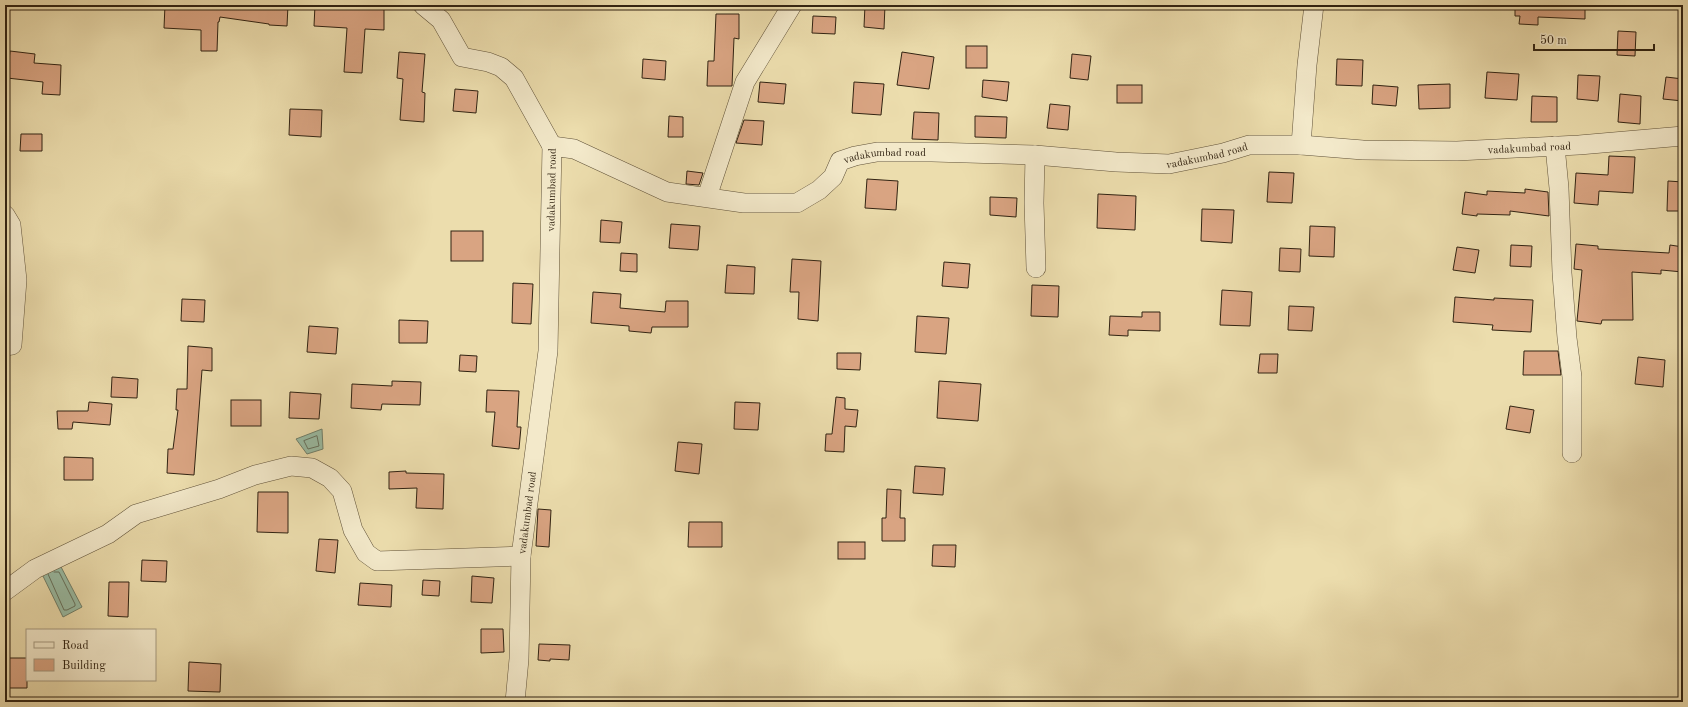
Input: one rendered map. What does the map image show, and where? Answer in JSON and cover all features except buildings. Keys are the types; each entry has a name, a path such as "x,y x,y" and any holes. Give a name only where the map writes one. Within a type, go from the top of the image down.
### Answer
{"street":[{"path":"423,5 441,20 462,57 488,62 501,67 514,78 552,146"},
{"path":"707,197 745,82 792,5"},
{"path":"1301,145 1307,65 1314,5"},
{"name":"vadakumbad road","path":"515,702 519,659 521,556 548,351 552,146 574,149 667,192 744,203 797,203 819,190 828,182 833,177 840,161 855,156 877,152 1035,155 1116,162 1169,164 1223,153 1248,145 1301,145 1363,150 1457,151 1555,146 1683,136"},
{"path":"1555,146 1559,188 1562,273 1567,338 1572,377 1572,453"},
{"path":"1035,155 1034,203 1036,268"},
{"path":"5,214 11,224 17,280 12,345 5,346"},
{"path":"5,590 35,569 108,534 136,514 219,489 255,475 291,466 312,468 330,478 342,490 353,530 366,553 377,560 521,556"}],"water":[{"path":"322,429 323,449 307,454 296,439"},
{"path":"60,565 82,607 63,617 41,572"}]}
